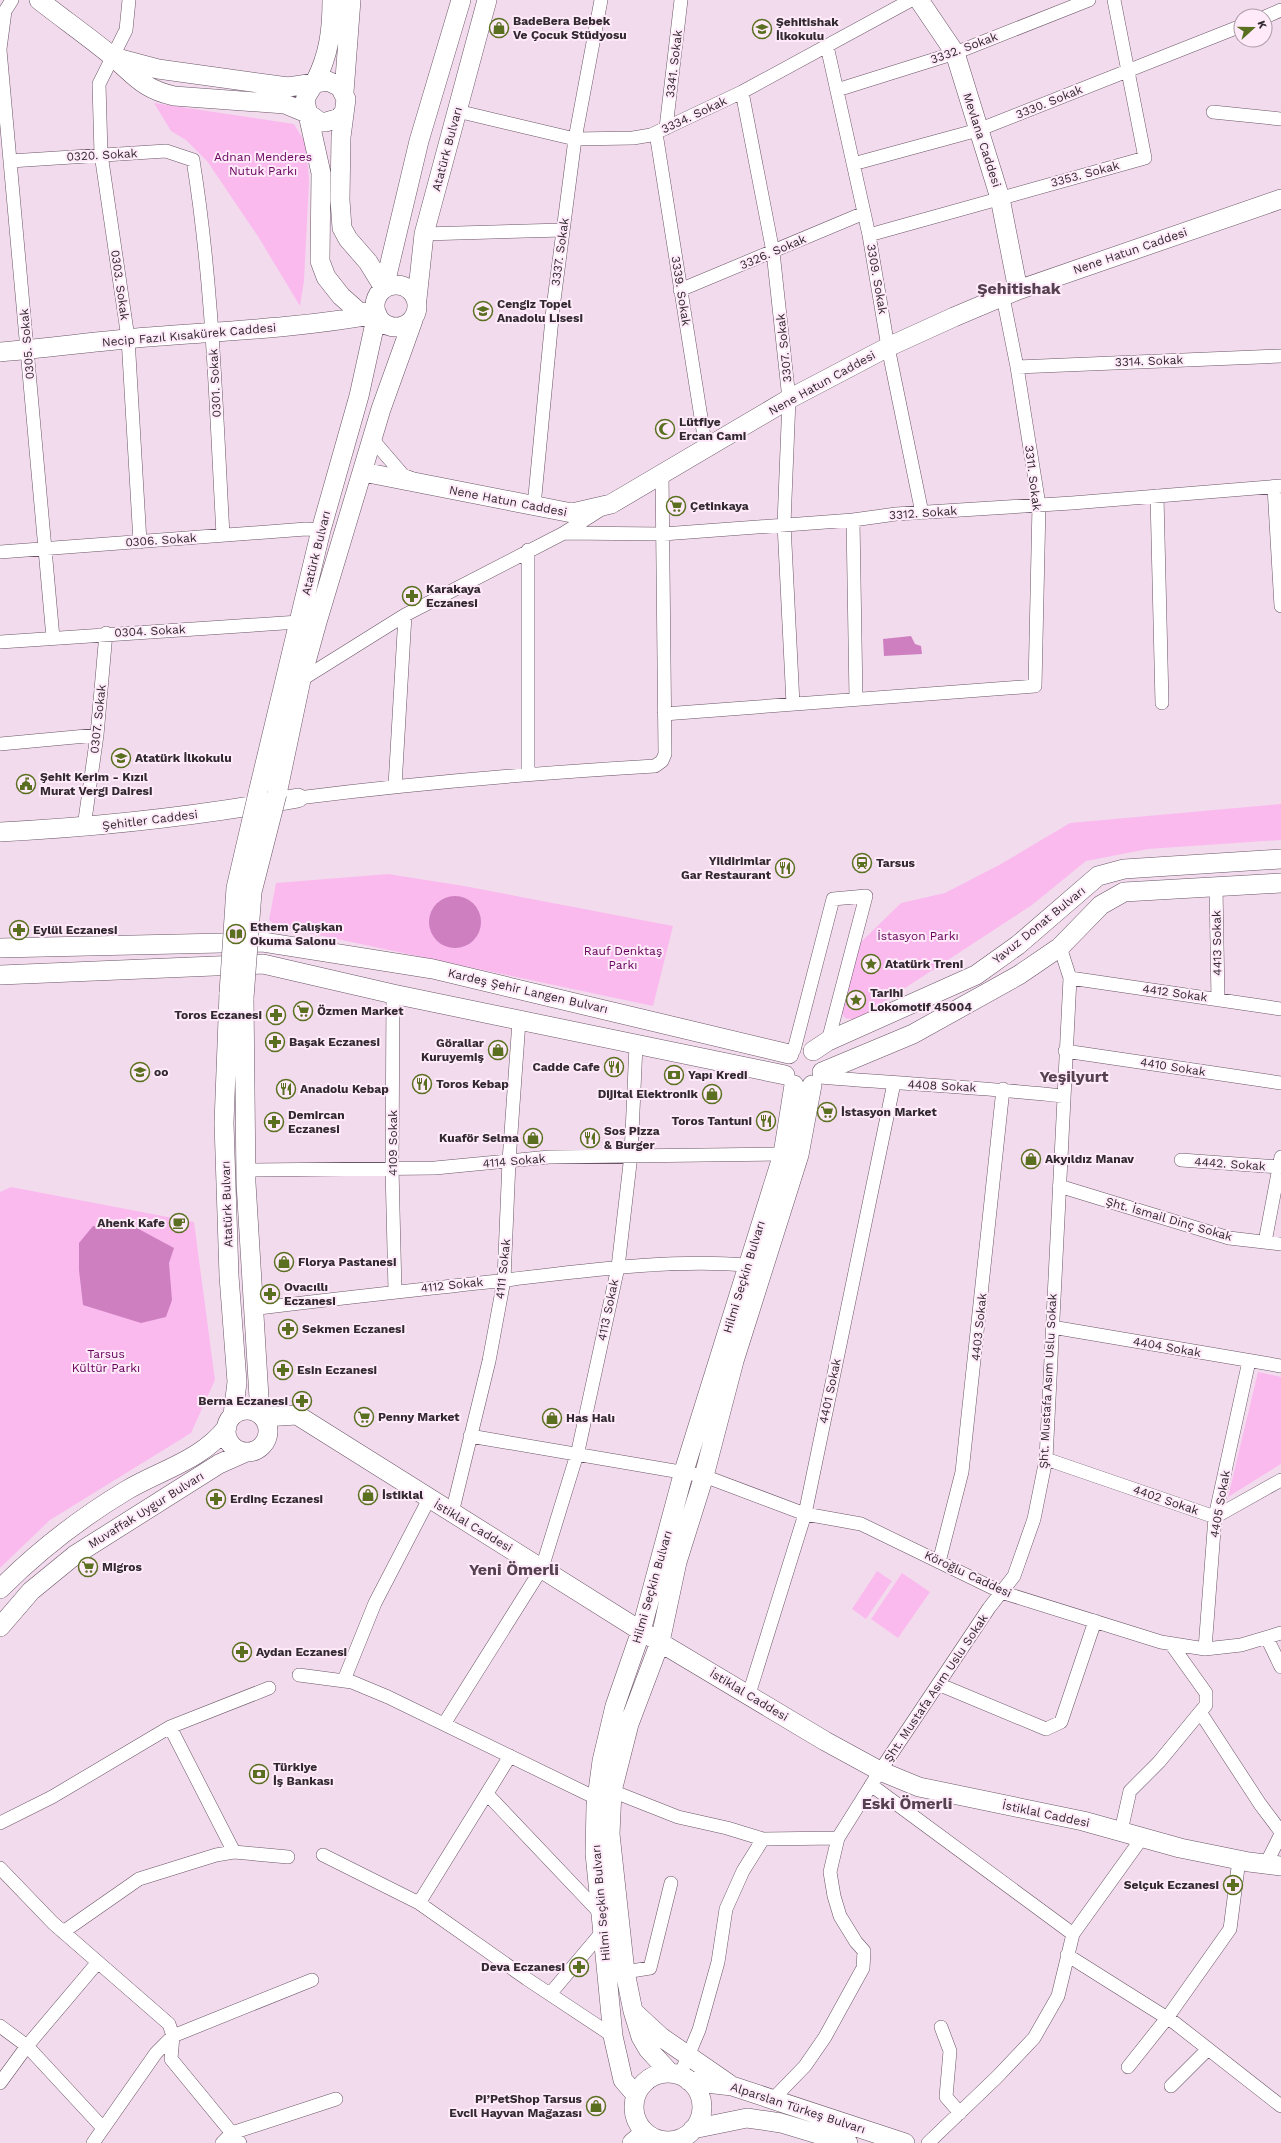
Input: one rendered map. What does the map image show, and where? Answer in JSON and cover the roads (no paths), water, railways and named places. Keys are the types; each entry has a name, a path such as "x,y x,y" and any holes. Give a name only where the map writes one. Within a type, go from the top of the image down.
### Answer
{"street":[{"name":"0305. Sokak","path":"12,0 5,11 0,49 53,638"},
{"path":"39,0 113,57 137,80 159,93 174,96 285,104 309,114 320,122 333,121 344,112"},
{"name":"0303. Sokak","path":"129,0 126,30 99,84 101,154 128,338 140,542"},
{"path":"332,0 332,29 325,57 315,84 306,94 306,108 309,114 320,173 320,261 326,277 341,296 359,312 377,314"},
{"path":"351,0 344,92 346,106 344,112 340,200 342,228 348,239 368,262 384,288"},
{"path":"413,320 405,326 393,327 380,320 377,314 376,299 384,288 419,141 461,0"},
{"name":"Atatürk Bulvarı","path":"417,299 424,234 487,0"},
{"name":"3337. Sokak","path":"534,506 553,308 575,139 601,0"},
{"name":"3341. Sokak","path":"661,130 681,0"},
{"name":"3334. Sokak","path":"457,112 575,139 633,138 661,130 742,92 911,0"},
{"name":"Mevlana Caddesi","path":"919,0 955,53 1000,198 1010,293"},
{"name":"3332. Sokak","path":"836,90 955,53 1089,0"},
{"name":"3353. Sokak","path":"869,235 1145,158 1114,0"},
{"name":"3330. Sokak","path":"853,164 978,130 1233,29"},
{"name":"3309. Sokak","path":"827,46 869,235 888,347 922,513"},
{"path":"113,57 158,69 288,87 315,84 321,81 334,83 344,92"},
{"name":"3307. Sokak","path":"742,92 773,252 789,399 784,524 793,704"},
{"path":"1213,112 1281,119"},
{"name":"3339. Sokak","path":"661,130 680,290 706,450"},
{"name":"0320. Sokak","path":"10,161 166,151 193,160"},
{"name":"0301. Sokak","path":"193,160 198,192 212,332 222,535"},
{"name":"Nene Hatun Caddesi","path":"363,472 572,513 611,504 662,473 706,450 789,399 888,347 1010,293 1281,199"},
{"name":"3326. Sokak","path":"680,290 864,213"},
{"path":"424,234 563,230"},
{"path":"237,996 252,892 277,794 301,680 316,622 381,409 418,306 414,293 403,285 396,284 384,288"},
{"name":"3311. Sokak","path":"856,699 1035,686 1039,506 1018,367 1010,293"},
{"name":"Atatürk Bulvarı","path":"262,1416 252,1309 237,996 236,888 321,530 359,396 377,314"},
{"name":"Necip Fazıl Kısakürek Caddesi","path":"0,352 128,338 291,327 335,322 377,314"},
{"name":"3314. Sokak","path":"1018,367 1281,356"},
{"path":"372,439 403,475 429,486"},
{"path":"298,798 395,786 528,773 655,766 662,761 665,754 662,473"},
{"path":"1277,486 1281,606"},
{"name":"3312. Sokak","path":"564,533 663,534 853,520 922,513 1039,506 1277,486"},
{"path":"1157,496 1162,703"},
{"path":"301,680 405,614 564,533 611,504"},
{"path":"664,714 856,699 853,520"},
{"name":"0306. Sokak","path":"0,552 306,529 321,530"},
{"path":"528,550 528,773"},
{"path":"395,786 405,614"},
{"name":"0304. Sokak","path":"0,642 106,633 299,622"},
{"name":"0307. Sokak","path":"84,827 97,736 106,633"},
{"path":"0,744 97,736"},
{"name":"Şehitler Caddesi","path":"0,832 84,827 226,811 298,798"},
{"name":"Yavuz Donat Bulvarı","path":"820,1046 976,975 1018,945 1098,876 1124,869 1281,859"},
{"name":"Yavuz Donat Bulvarı","path":"806,1079 913,1034 1019,975 1060,947 1101,905 1124,892 1281,883"},
{"name":"4413 Sokak","path":"1216,887 1218,1000"},
{"path":"866,896 820,1046 821,1060 806,1079 784,1064 792,1052 833,899 866,896"},
{"name":"Kardeş Şehir Langen Bulvarı","path":"0,948 263,942 433,969 792,1052 800,1048 820,1046"},
{"name":"Şht. Mustafa Asım Uslu Sokak","path":"773,2099 805,2066 825,2037 863,1968 864,1951 856,1942 840,1916 834,1896 830,1872 838,1838 875,1778 938,1684 1014,1576 1034,1518 1046,1459 1065,1051 1070,978 1060,947"},
{"path":"0,975 263,964 393,994 806,1079"},
{"name":"4412 Sokak","path":"1070,978 1281,1009"},
{"name":"4109 Sokak","path":"393,994 392,1168 395,1291"},
{"name":"Atatürk Bulvarı","path":"230,1421 238,1382 229,1276 224,1124 237,996"},
{"name":"4111 Sokak","path":"452,1513 489,1361 504,1280 519,1020"},
{"name":"4113 Sokak","path":"444,1724 507,1621 542,1568 576,1454 618,1267 631,1155 636,1045"},
{"name":"4410 Sokak","path":"1065,1051 1281,1083"},
{"name":"4408 Sokak","path":"806,1079 1003,1089 1063,1096"},
{"name":"Hilmi Seçkin Bulvarı","path":"680,2076 648,2049 641,2037 633,2011 625,1972 602,1761 615,1706 641,1631 684,1471 747,1264 806,1079"},
{"name":"Hilmi Seçkin Bulvarı","path":"636,2095 622,2080 613,2036 595,1853 605,1795 629,1724 660,1642 677,1562 704,1476 734,1361 799,1155 806,1079"},
{"name":"4401 Sokak","path":"749,1694 805,1514 894,1083"},
{"name":"4403 Sokak","path":"939,1562 962,1472 1003,1089"},
{"name":"4114 Sokak","path":"246,1170 435,1168 549,1157 783,1154"},
{"name":"4442. Sokak","path":"1181,1160 1280,1162"},
{"path":"1265,1242 1280,1162"},
{"name":"Şht. İsmail Dinç Sokak","path":"1059,1186 1229,1238 1281,1244"},
{"name":"4112 Sokak","path":"252,1309 395,1291 618,1267 719,1262 747,1264"},
{"name":"4404 Sokak","path":"1052,1327 1281,1366"},
{"name":"4405 Sokak","path":"1205,1649 1215,1517 1249,1361"},
{"path":"250,1410 262,1416 269,1430 264,1443 253,1451 246,1452 233,1446 229,1441 230,1421 238,1412 250,1410"},
{"name":"İstiklal Caddesi","path":"262,1416 297,1415 641,1631 749,1694 825,1741 875,1778 1083,1821 1180,1848 1273,1865"},
{"name":"Muvaffak Uygur Bulvarı","path":"0,1589 40,1552 96,1511 149,1478 177,1466 203,1452 216,1441 230,1421"},
{"name":"Köroğlu Caddesi","path":"470,1436 684,1471 704,1476 805,1514 861,1524 1002,1592 1171,1644 1205,1649 1241,1645 1281,1634"},
{"name":"Muvaffak Uygur Bulvarı","path":"0,1627 31,1591 75,1555 219,1464 246,1452"},
{"name":"4402 Sokak","path":"1046,1459 1215,1517 1281,1480"},
{"path":"344,1680 375,1603 429,1499"},
{"path":"938,1684 1046,1729 1055,1726 1061,1722 1095,1621"},
{"path":"1267,1638 1281,1667"},
{"path":"1121,1832 1130,1791 1159,1762 1206,1704 1206,1693 1171,1644"},
{"path":"299,1675 352,1682 388,1697 510,1756 605,1795 678,1817 727,1828 764,1839 838,1838"},
{"path":"0,1823 52,1797 170,1727 269,1688"},
{"path":"1200,1712 1260,1804 1281,1833 1273,1865"},
{"path":"170,1727 234,1852"},
{"path":"419,1903 510,1756"},
{"path":"875,1778 1073,1934"},
{"path":"487,1794 602,1923 550,1994"},
{"path":"928,2143 960,2113 1034,2038 1058,1996 1073,1934 1142,1838"},
{"path":"680,2076 699,2030 718,1962 726,1909 743,1870 764,1839"},
{"path":"63,1932 139,1879 216,1855 234,1852 288,1857"},
{"path":"322,1855 419,1903 613,2036"},
{"path":"1128,2067 1167,2018 1230,1930 1239,1860"},
{"path":"0,1868 63,1932 169,2024 173,2036 171,2059 236,2138"},
{"path":"625,1972 650,1968 671,1883"},
{"path":"1067,1955 1167,2018 1281,2106"},
{"path":"0,2083 27,2046 98,1962"},
{"path":"93,2143 156,2053 173,2036 312,1980"},
{"path":"633,2011 661,2037 732,2086"},
{"path":"0,2026 27,2046 103,2128"},
{"path":"941,2027 950,2051 946,2096 960,2113"},
{"path":"1171,2086 1208,2049"},
{"path":"659,2074 680,2076 697,2089 701,2099 700,2115 693,2129 682,2138 655,2140 637,2121 634,2108 636,2095 641,2086 649,2078 659,2074"},
{"name":"Alparslan Türkeş Bulvarı","path":"680,2076 732,2086 905,2143"},
{"path":"222,2143 336,2099"},
{"name":"Alparslan Türkeş Bulvarı","path":"693,2129 747,2118 781,2123 848,2143"}],"place":[{"name":"BadeBera Bebek Ve Çocuk Stüdyosu","path":"499,28"},
{"name":"Şehitishak İlkokulu","path":"762,29"},
{"name":"Cengiz Topel Anadolu Lisesi","path":"483,311"},
{"name":"Lütfiye Ercan Cami","path":"665,429"},
{"name":"Çetinkaya","path":"676,506"},
{"name":"Karakaya Eczanesi","path":"412,596"},
{"name":"Atatürk İlkokulu","path":"121,758"},
{"name":"Şehit Kerim - Kızıl Murat Vergi Dairesi","path":"26,784"},
{"name":"Tarsus","path":"862,863"},
{"name":"Yildirimlar Gar Restaurant","path":"785,868"},
{"name":"Eylül Eczanesi","path":"19,930"},
{"name":"Ethem Çalışkan Okuma Salonu","path":"236,934"},
{"name":"Atatürk Treni","path":"871,964"},
{"name":"Tarihi Lokomotif 45004","path":"856,1000"},
{"name":"Özmen Market","path":"303,1011"},
{"name":"Toros Eczanesi","path":"276,1015"},
{"name":"Başak Eczanesi","path":"275,1042"},
{"name":"Görallar Kuruyemiş","path":"498,1050"},
{"name":"Cadde Cafe","path":"614,1067"},
{"name":"oo","path":"140,1072"},
{"name":"Yapı Kredi","path":"674,1075"},
{"name":"Toros Kebap","path":"422,1084"},
{"name":"Anadolu Kebap","path":"286,1089"},
{"name":"Dijital Elektronik","path":"712,1094"},
{"name":"İstasyon Market","path":"827,1112"},
{"name":"Toros Tantuni","path":"766,1121"},
{"name":"Demircan Eczanesi","path":"274,1122"},
{"name":"Kuaför Selma","path":"533,1138"},
{"name":"Sos Pizza & Burger","path":"590,1138"},
{"name":"Akyıldız Manav","path":"1031,1159"},
{"name":"Ahenk Kafe","path":"179,1223"},
{"name":"Florya Pastanesi","path":"284,1262"},
{"name":"Ovacıllı Eczanesi","path":"270,1294"},
{"name":"Sekmen Eczanesi","path":"288,1329"},
{"name":"Esin Eczanesi","path":"283,1370"},
{"name":"Berna Eczanesi","path":"302,1401"},
{"name":"Penny Market","path":"364,1417"},
{"name":"Has Halı","path":"552,1418"},
{"name":"İstiklal","path":"368,1495"},
{"name":"Erdinç Eczanesi","path":"216,1499"},
{"name":"Migros","path":"88,1567"},
{"name":"Aydan Eczanesi","path":"242,1652"},
{"name":"Türkiye İş Bankası","path":"259,1774"},
{"name":"Selçuk Eczanesi","path":"1233,1885"},
{"name":"Deva Eczanesi","path":"579,1967"},
{"name":"Pi’PetShop Tarsus Evcil Hayvan Mağazası","path":"596,2106"}],"district":[{"name":"Şehitishak","path":"1019,288"},
{"name":"Yeşilyurt","path":"1074,1076"},
{"name":"Yeni Ömerli","path":"514,1569"},
{"name":"Eski Ömerli","path":"907,1803"}],"park label":[{"name":"Adnan Menderes Nutuk Parkı","path":"263,164"},
{"name":"İstasyon Parkı","path":"918,936"},
{"name":"Rauf Denktaş Parkı","path":"623,958"},
{"name":"Tarsus Kültür Parkı","path":"106,1361"}]}
